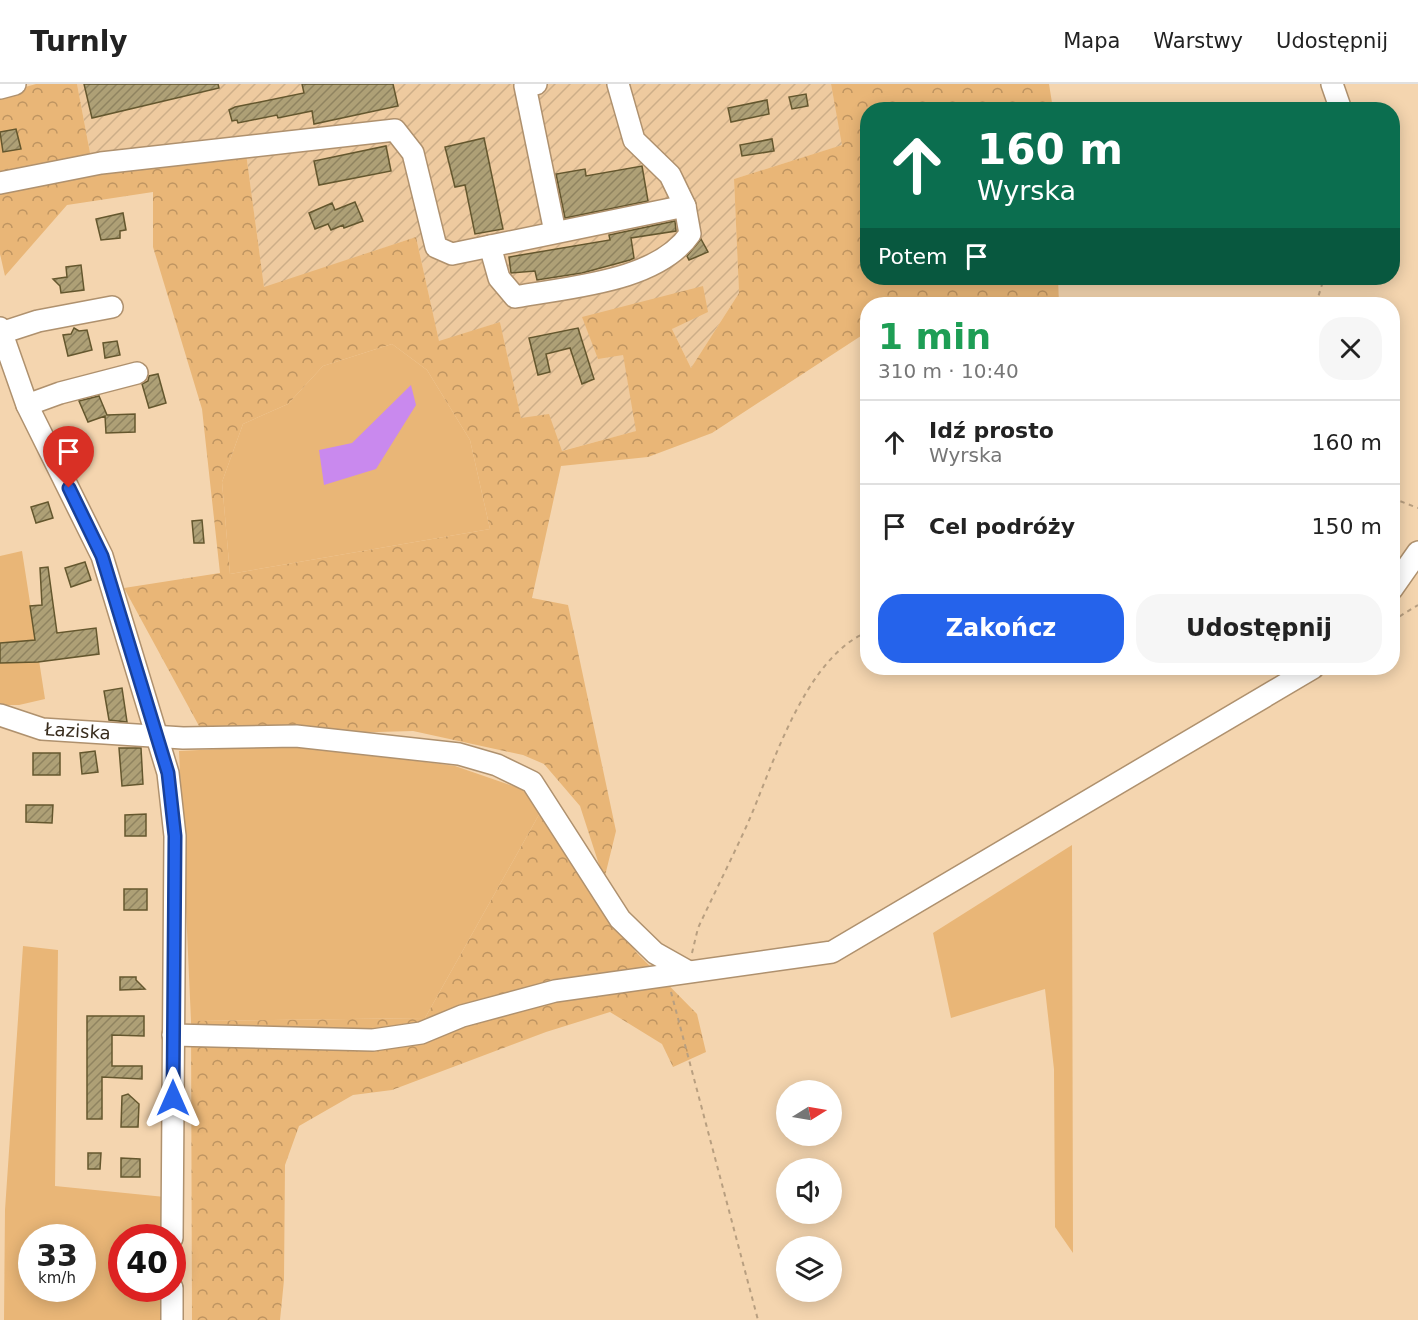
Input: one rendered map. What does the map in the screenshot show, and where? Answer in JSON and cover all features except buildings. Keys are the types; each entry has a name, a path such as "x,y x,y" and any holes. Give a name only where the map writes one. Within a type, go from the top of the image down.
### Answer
{"street":[{"path":"0,88 15,84"},
{"path":"536,84 525,86 555,232"},
{"path":"490,246 499,278 515,297 639,272 681,246 690,234 685,206 670,175 634,140 618,84"},
{"path":"1332,84 1338,102"},
{"path":"0,183 101,163 395,130 412,153 436,248 452,254 685,206"},
{"path":"112,307 1,330 27,405 102,556 168,773 175,836 172,1224"},
{"path":"27,405 60,393 136,374"},
{"path":"1400,578 1418,552"},
{"path":"173,1035 373,1040 421,1033 462,1016 555,991 832,952 1301,675"},
{"name":"Łaziska","path":"0,715 42,729 158,737 297,736 459,754 497,765 532,782 620,919 655,953 687,971"},
{"path":"172,1302 172,1320"}],"path":[{"path":"1400,501 1418,508"},
{"path":"1400,616 1418,605"},
{"path":"687,971 698,928 778,749 819,675 832,657 853,638 860,635"},
{"path":"666,974 758,1320"}],"shaded area":[{"path":"77,84 831,84 843,145 734,179 739,293 691,368 672,329 703,286 623,355 637,431 561,451 521,419 500,322 439,342 416,237 264,288 246,153 91,158"},
{"path":"411,385 416,405 376,469 324,485 319,450 352,443"}],"green space":[{"path":"36,84 77,84 91,158 0,175 0,94"},
{"path":"831,84 1049,84 1052,102 860,102 860,285 1058,285 1059,297 860,297 860,337 712,433 648,457 561,466 532,598 568,605 616,831 604,880 580,806 544,764 523,755 413,731 205,737 124,588 220,573 202,409 153,247 153,192 67,205 5,276 0,254 0,188 246,153 264,287 416,237 439,341 500,322 521,418 549,414 562,451 636,431 623,355 598,359 582,317 703,286 708,312 672,329 691,368 739,293 734,179 842,145","holes":["392,344 427,370 470,440 490,529 230,574 222,482 243,424 288,404 323,366"]},
{"path":"392,344 427,370 470,440 490,529 230,574 222,482 243,424 288,404 323,366"},
{"path":"22,551 45,699 19,705 0,705 0,556"},
{"path":"300,745 455,766 522,789 541,811 425,1018 191,1021 179,751"},
{"path":"541,811 636,952 697,1014 706,1052 673,1067 662,1044 610,1012 546,1032 392,1090 353,1095 299,1126 285,1165 284,1280 280,1320 192,1320 191,1021 425,1018"},
{"path":"1072,845 1073,1253 1055,1227 1054,1069 1045,989 951,1018 933,933"},
{"path":"23,946 58,950 55,1186 165,1197 165,1224 108,1224 108,1302 165,1302 165,1320 4,1320 5,1210"}],"route":[{"path":"69,488 102,556 168,773 175,836 173,1098"}]}
